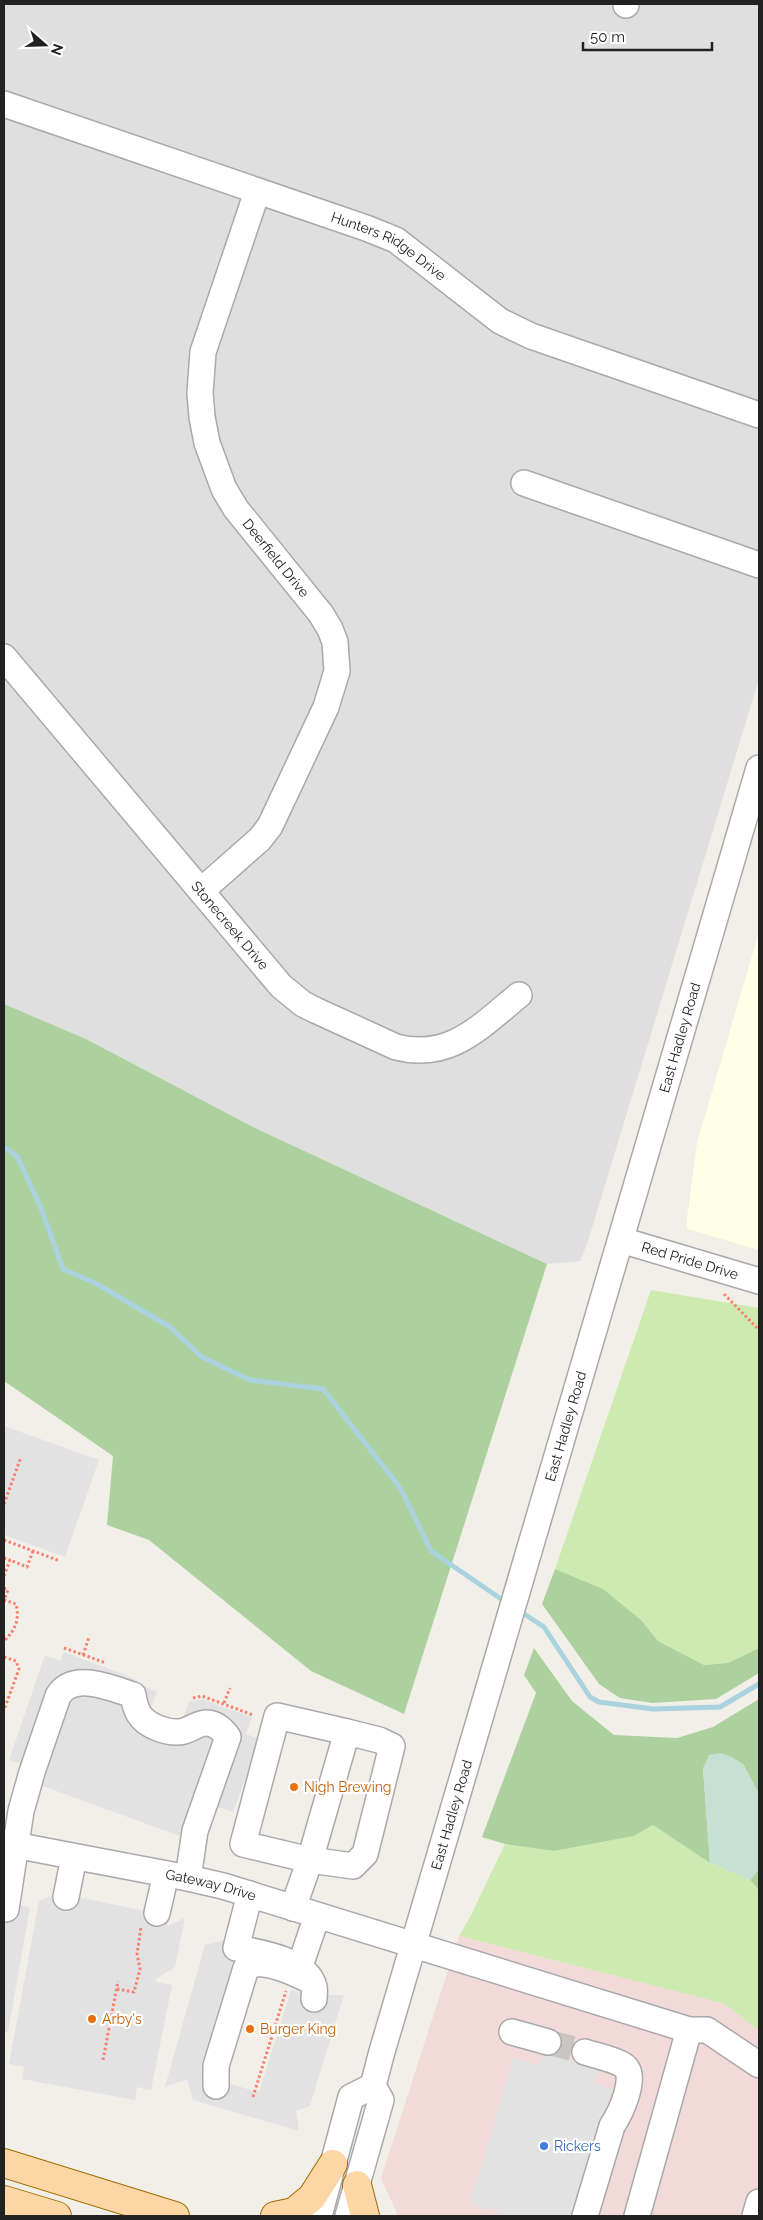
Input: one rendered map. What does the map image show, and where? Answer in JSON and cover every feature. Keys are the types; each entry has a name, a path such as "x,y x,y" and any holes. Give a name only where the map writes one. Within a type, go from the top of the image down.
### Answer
{"main road":[{"path":"4,2163 175,2216"},
{"path":"274,2216 294,2212 312,2197 334,2164"},
{"path":"357,2185 365,2216"},
{"path":"4,2200 57,2216"}],"street":[{"name":"Hunters Ridge Drive","path":"4,104 396,240 500,320 531,336 759,415"},
{"name":"Deerfield Drive","path":"201,891 260,839 270,826 326,707 337,671 335,642 330,629 236,509 224,489 207,443 202,417 200,393 203,352 257,192"},
{"path":"524,483 759,565"},
{"name":"Stonecreek Drive","path":"4,657 281,986 291,995 315,1010 396,1047 426,1051 454,1044 469,1036 519,995"},
{"name":"East Hadley Road","path":"372,2086 759,768"},
{"name":"Red Pride Drive","path":"621,1240 759,1281"},
{"path":"6,1909 9,1845 32,1772 63,1688 71,1683 85,1683 108,1687 142,1699 138,1713 145,1722 173,1732 182,1731 195,1719 221,1728 228,1737 177,1876 149,1920"},
{"path":"277,1716 379,1740 392,1746 366,1854 353,1866 310,1860 243,1844 277,1716"},
{"path":"293,1908 310,1860 347,1732"},
{"name":"Gateway Drive","path":"9,1845 177,1876 250,1894 689,2030 707,2030 759,2065"},
{"path":"66,1897 74,1857"},
{"path":"250,1894 236,1948 256,1952 308,1982"},
{"path":"308,1982 318,1916"},
{"path":"216,2086 216,2066 246,1968 254,1963 261,1963 297,1974 308,1982"},
{"path":"637,2216 689,2030"},
{"path":"512,2032 548,2042"},
{"path":"585,2052 622,2064 629,2072 630,2080 621,2113 612,2126 585,2216"},
{"path":"319,2216 351,2097 372,2086 381,2100 348,2216"},
{"path":"755,2216 759,2202"}],"path":[{"path":"716,1291 725,1294 759,1330"},
{"path":"4,1504 21,1457"},
{"path":"4,1540 60,1560"},
{"path":"4,1558 27,1567 33,1551"},
{"path":"4,1576 10,1560"},
{"path":"4,1588 8,1590 4,1600 16,1604 18,1612 12,1633 4,1641"},
{"path":"83,1655 90,1637"},
{"path":"4,1657 16,1661 19,1670 4,1710"},
{"path":"224,1704 230,1688"},
{"path":"117,1989 134,1992 140,1969 137,1954 149,1920"},
{"path":"103,2060 118,1981"},
{"path":"253,2097 286,1991"}],"shaded area":[{"path":"4,4 759,4 759,679 588,1241 580,1261 547,1264 255,1128 86,1039 4,1004"},
{"path":"759,932 759,1250 687,1229 687,1218 697,1143"},
{"path":"4,1426 99,1460 65,1557 4,1535"},
{"path":"64,1652 133,1678 140,1684 157,1692 148,1714 180,1726 189,1702 202,1699 252,1717 246,1734 260,1739 233,1812 216,1806 206,1838 207,1846 21,1778 23,1764 9,1760 45,1655 60,1661"},
{"path":"720,1753 732,1757 743,1764 759,1794 759,1869 750,1880 710,1863 703,1768 709,1755"},
{"path":"58,1893 169,1916 167,1926 185,1918 175,1967 157,1978 156,1982 172,1985 151,2090 137,2087 135,2100 22,2079 24,2067 9,2064 39,1901"},
{"path":"4,1900 30,1908 8,2032 4,2032"},
{"path":"459,1936 725,2004 759,2031 759,2216 398,2216 381,2178"},
{"path":"224,1940 257,1945 219,2081 259,2092 291,1990 310,1995 344,1995 310,2106 296,2111 299,2131 193,2100 187,2079 165,2087 205,1945"},
{"path":"544,2054 597,2068 593,2083 612,2089 608,2103 607,2125 580,2216 498,2216 498,2211 470,2204 513,2058 537,2065"}],"green space":[{"path":"4,1004 86,1039 255,1128 547,1264 404,1714 311,1671 149,1540 107,1525 113,1456 4,1381"},
{"path":"651,1290 759,1308 759,1648 728,1663 704,1665 658,1641 642,1621 555,1569"},
{"path":"555,1569 603,1589 642,1621 658,1641 704,1665 728,1663 759,1648 759,1673 716,1699 652,1703 620,1698 599,1684 542,1604"},
{"path":"534,1648 572,1701 614,1735 677,1738 713,1727 759,1699 759,1794 743,1764 703,1768 710,1863 653,1825 634,1836 554,1851 505,1844 482,1837 536,1693 524,1675"},
{"path":"653,1825 710,1863 750,1880 759,1890 759,2031 725,2004 459,1936 505,1844 554,1851 634,1836"},
{"path":"759,1869 759,1890 750,1880"}],"waterway":[{"path":"4,1147 17,1156 41,1208 63,1269 97,1284 170,1327 202,1357 250,1380 323,1389 401,1489 431,1551 507,1603"},
{"path":"518,1610 544,1627 590,1697 599,1702 653,1709 720,1707 759,1684"}],"tunnel":[{"path":"548,2042 585,2052"}],"place":[{"name":"Nigh Brewing","path":"294,1787"},
{"name":"Arby's","path":"92,2019"},
{"name":"Burger King","path":"250,2029"},
{"name":"Rickers","path":"544,2146"}]}
